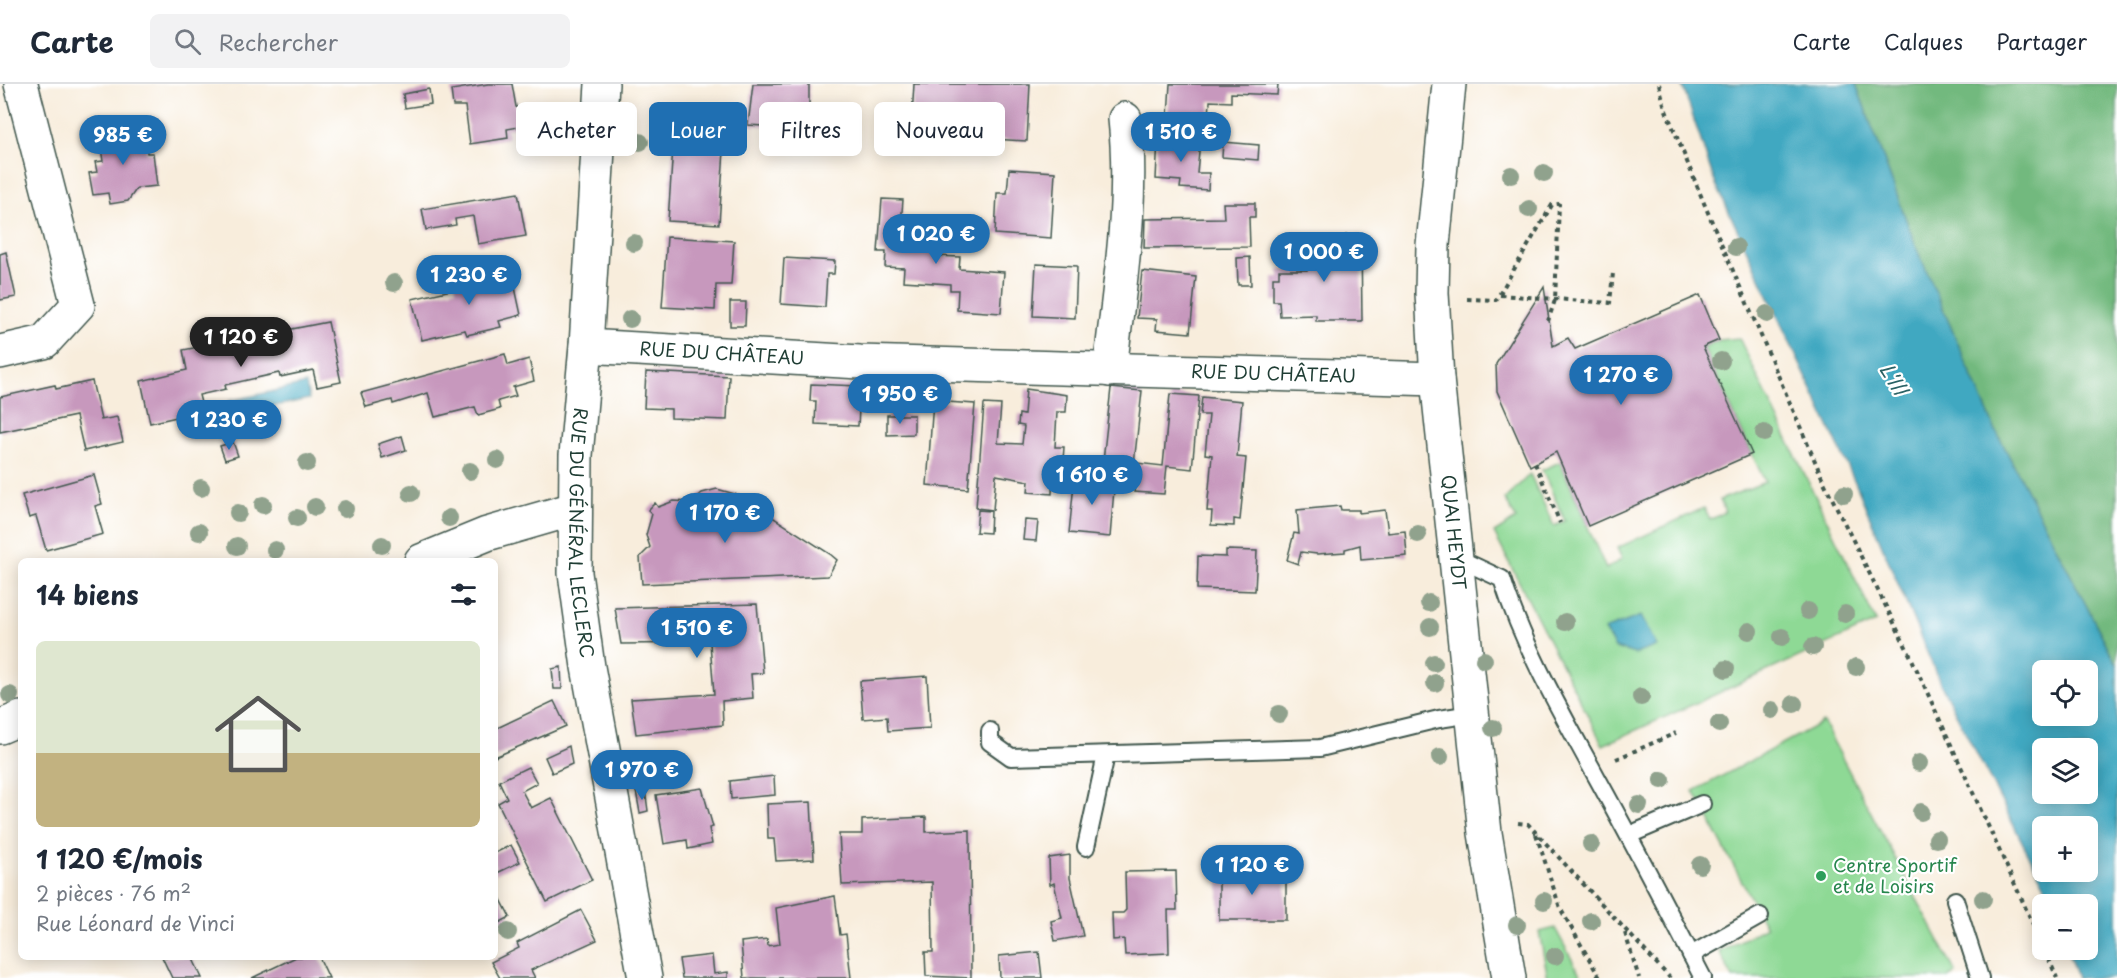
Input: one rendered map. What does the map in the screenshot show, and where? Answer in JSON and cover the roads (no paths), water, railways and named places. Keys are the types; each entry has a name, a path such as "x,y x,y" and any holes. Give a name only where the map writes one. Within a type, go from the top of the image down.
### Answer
{"street":[{"path":"0,352 44,342 78,305 21,84"},
{"name":"RUE DU GÉNÉRAL LECLERC","path":"602,84 574,509 575,573 586,657 645,978"},
{"name":"QUAI HEYDT","path":"1449,84 1433,245 1437,379 1485,833 1509,978"},
{"path":"1110,370 1128,204 1128,147 1125,119"},
{"name":"RUE DU CHÂTEAU","path":"586,346 860,362 1437,379"},
{"path":"428,558 488,534 574,509"},
{"path":"0,727 18,719"}],"lane":[{"path":"1455,557 1502,579 1514,617 1555,700 1629,835 1703,978"},
{"path":"990,731 990,742 1011,757 1320,748 1438,719 1472,714"},
{"path":"1086,847 1106,755"},
{"path":"1629,835 1702,804"},
{"path":"1955,900 1980,978"},
{"path":"1691,955 1760,916"}],"water":[{"name":"L'Ill","path":"1682,84 1856,84 1915,244 1994,427 2117,665 2117,978 2077,978 2071,960 2098,960 2098,894 2048,894 2043,882 2098,882 2098,816 2032,816 2032,861 1940,683 1855,482 1714,180"},
{"path":"306,384 309,399 232,415 229,401"},
{"path":"1641,616 1657,646 1635,654 1615,648 1604,630"}],"place":[{"name":"Centre Sportif et de Loisirs","path":"1821,876"}]}
